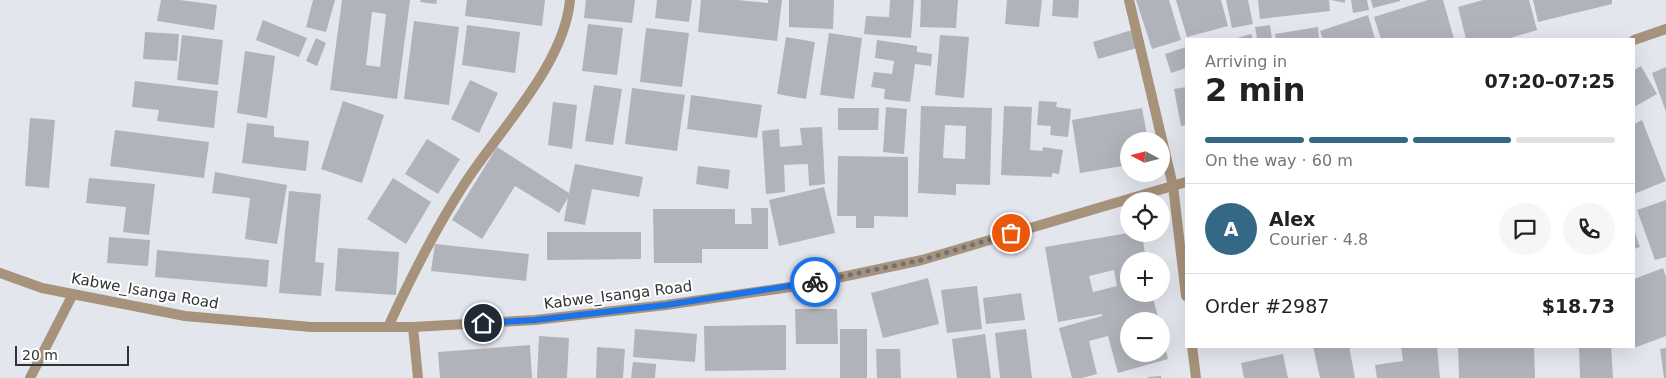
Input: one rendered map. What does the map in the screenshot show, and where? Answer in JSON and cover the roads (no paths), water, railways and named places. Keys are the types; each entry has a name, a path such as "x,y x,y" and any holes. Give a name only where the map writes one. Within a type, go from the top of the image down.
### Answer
{"street":[{"path":"388,327 425,249 465,183 529,94 557,47 570,10 570,0"},
{"path":"1129,0 1173,186 1185,288"},
{"path":"1635,40 1666,29"},
{"name":"Kabwe_Isanga Road","path":"0,273 42,288 185,316 311,328 413,327 535,320 666,305 804,285 922,260 1185,182"},
{"path":"30,378 73,294"},
{"path":"413,327 418,378"},
{"path":"1192,348 1196,378"}]}
